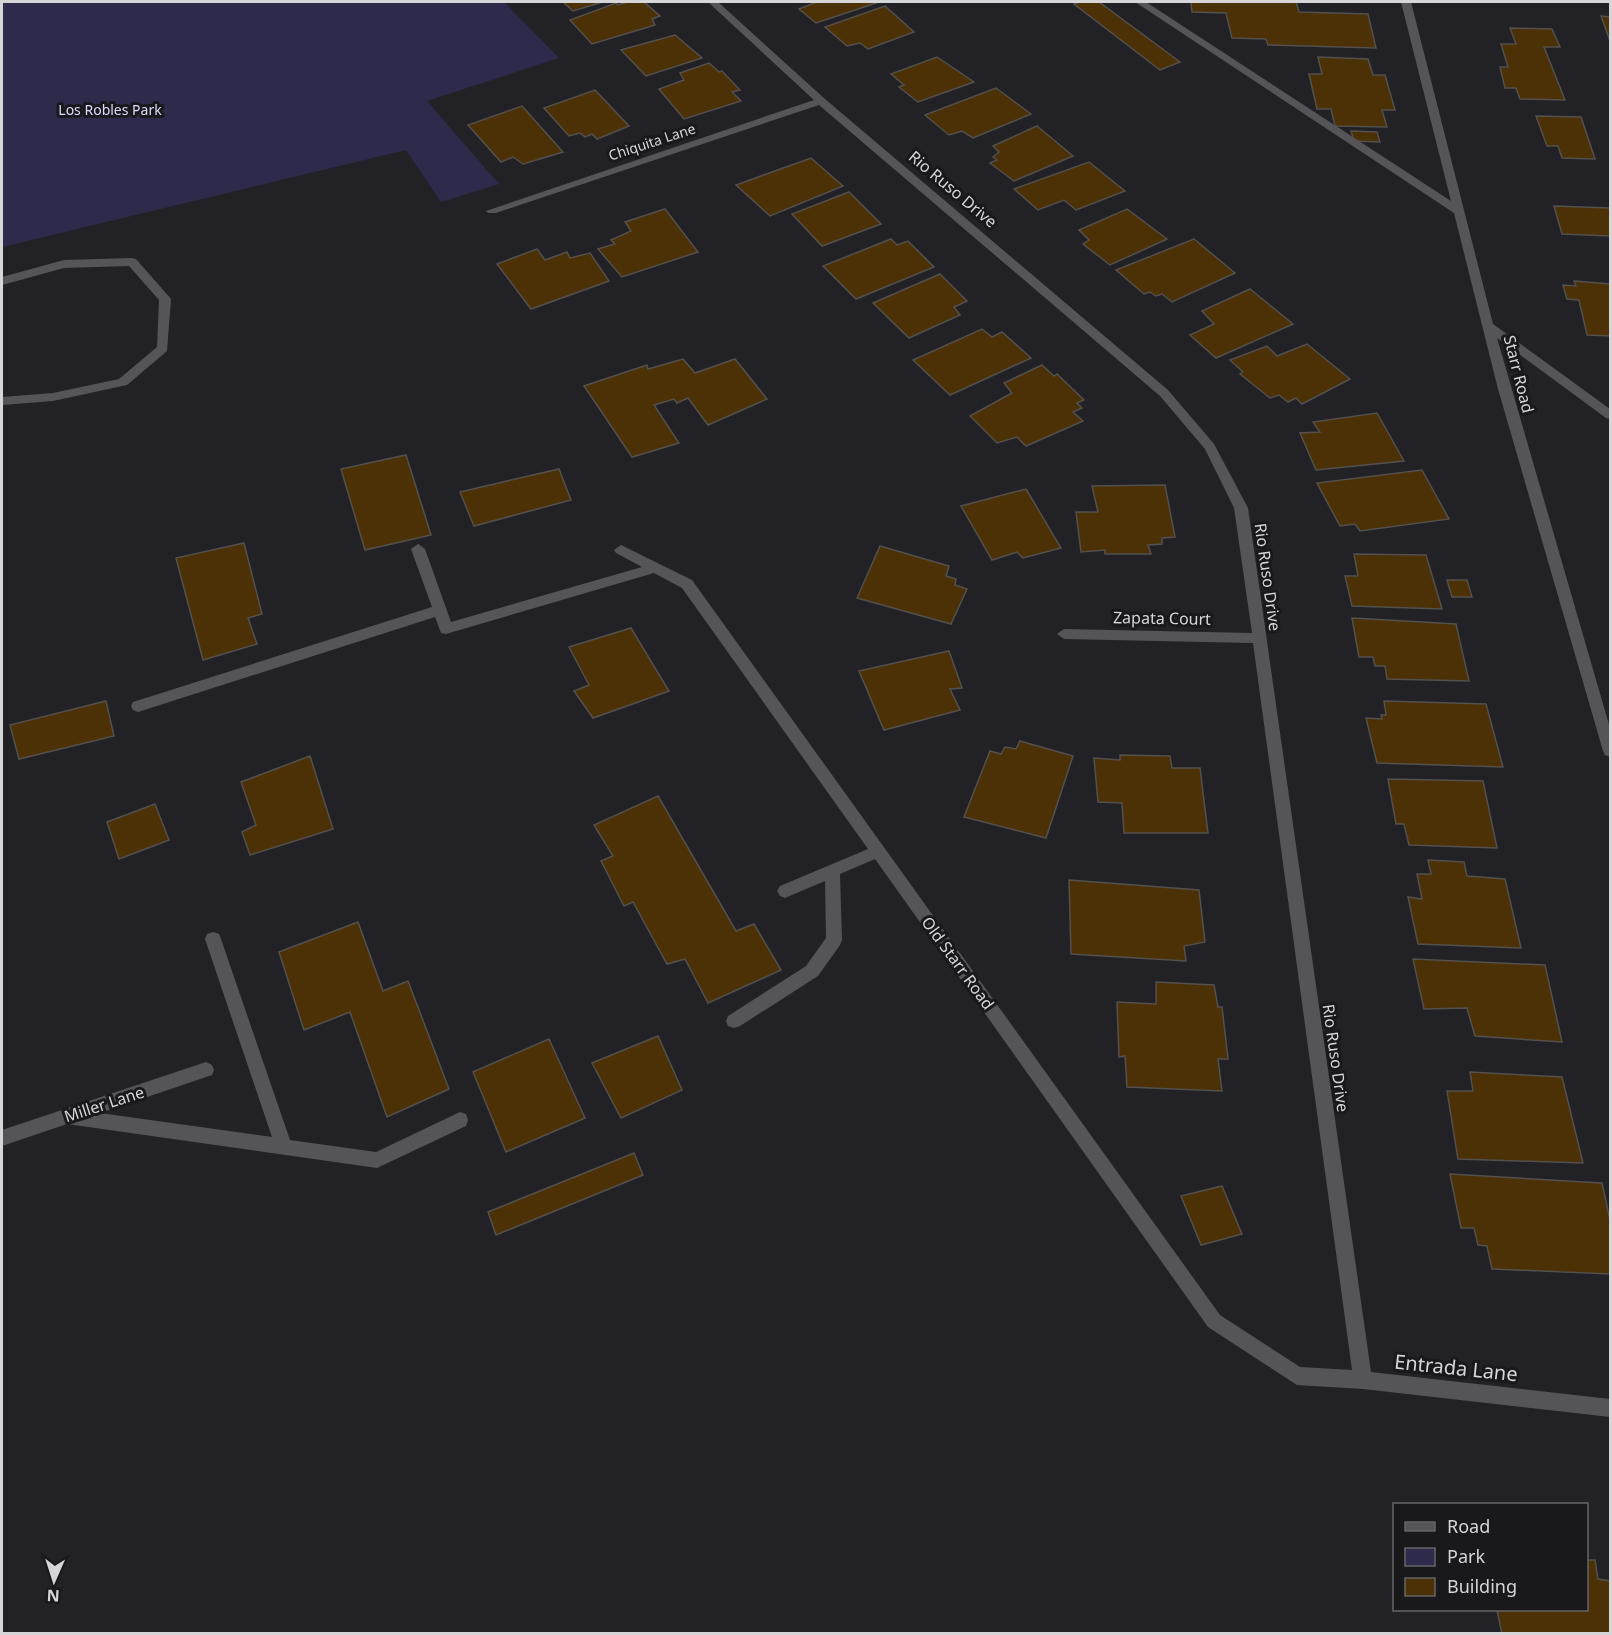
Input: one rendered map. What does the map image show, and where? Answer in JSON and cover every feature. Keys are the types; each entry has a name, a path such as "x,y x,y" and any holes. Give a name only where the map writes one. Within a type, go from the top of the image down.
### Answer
{"street":[{"name":"Rio Ruso Drive","path":"713,2 821,101 1164,393 1210,447 1241,508 1363,1380"},
{"path":"1140,2 1461,213"},
{"name":"Starr Road","path":"1406,2 1504,389 1611,752"},
{"name":"Chiquita Lane","path":"492,211 821,101"},
{"path":"2,280 64,264 132,262 165,298 163,348 123,382 53,397 2,401"},
{"path":"1490,327 1611,416"},
{"path":"418,549 446,629 654,567"},
{"name":"Old Starr Road","path":"621,550 687,584 1214,1321 1297,1376"},
{"path":"138,706 439,610"},
{"name":"Zapata Court","path":"1064,634 1259,638"},
{"path":"785,891 878,851"},
{"path":"734,1021 812,971 834,940 832,871"},
{"path":"213,939 284,1147"},
{"name":"Miller Lane","path":"2,1138 206,1070"},
{"path":"66,1116 377,1160 460,1120"},
{"name":"Entrada Lane","path":"1297,1376 1363,1380 1611,1408"}],"green space":[{"name":"Los Robles Park","path":"2,2 504,2 559,58 427,101 499,184 441,202 406,150 2,247"}],"building":[{"path":"563,2 603,2 573,11"},
{"path":"628,2 644,2 660,16 652,19 655,25 592,44 570,20 616,3 618,5"},
{"path":"817,2 879,2 816,23 799,9"},
{"path":"1099,2 1180,62 1160,70 1074,4"},
{"path":"1191,2 1296,2 1299,12 1368,14 1376,48 1268,45 1266,39 1232,38 1226,13 1192,12"},
{"path":"885,6 914,32 868,49 860,43 847,46 825,27"},
{"path":"1601,16 1610,17 1610,41"},
{"path":"1510,28 1552,29 1560,47 1544,47 1565,100 1520,99 1516,88 1505,88 1500,67 1508,67 1501,44 1516,44"},
{"path":"675,35 702,58 646,76 621,50"},
{"path":"937,57 974,82 918,102 899,87 904,85 891,74"},
{"path":"1318,57 1368,59 1373,75 1385,75 1395,110 1382,110 1387,127 1335,126 1331,109 1317,109 1309,74 1322,74"},
{"path":"709,63 719,72 722,71 740,90 732,92 741,101 684,119 659,89 684,80 680,73"},
{"path":"996,88 1031,114 973,138 962,131 949,135 925,115"},
{"path":"595,90 629,126 597,139 592,134 585,137 580,133 569,136 544,108"},
{"path":"522,106 563,152 523,164 513,157 501,162 468,125"},
{"path":"1536,116 1581,117 1595,159 1562,158 1558,146 1547,146"},
{"path":"1037,126 1073,156 1014,181 990,163 997,160 993,157 999,152 993,146"},
{"path":"1351,131 1377,132 1380,142 1354,141"},
{"path":"811,158 843,186 770,216 736,185"},
{"path":"1089,162 1125,191 1076,210 1064,200 1038,210 1014,189"},
{"path":"849,192 881,224 822,246 792,214"},
{"path":"1554,206 1610,208 1610,236 1562,234"},
{"path":"665,209 698,252 622,277 598,249 615,244 611,240 631,231 625,222"},
{"path":"1127,209 1167,239 1110,265 1083,244 1089,240 1079,230"},
{"path":"891,239 897,245 908,241 934,267 856,299 823,266"},
{"path":"1194,239 1235,273 1172,302 1162,294 1156,296 1150,292 1144,294 1116,270"},
{"path":"537,249 545,260 567,252 570,258 590,253 609,281 531,309 497,264"},
{"path":"940,274 967,301 954,307 960,315 909,338 873,303"},
{"path":"1574,281 1610,284 1610,336 1587,335 1579,300 1567,299 1563,285 1576,286"},
{"path":"1250,289 1293,324 1216,358 1190,335 1214,324 1202,311"},
{"path":"982,329 992,337 1002,332 1031,358 950,395 913,360"},
{"path":"1307,344 1350,379 1302,404 1296,398 1288,402 1279,395 1270,398 1240,374 1243,372 1230,360 1267,346 1277,356"},
{"path":"683,359 695,373 735,359 767,399 708,425 688,398 677,403 674,399 654,405 679,443 632,457 584,386 647,365 648,369"},
{"path":"1042,365 1054,376 1057,374 1084,400 1077,403 1082,408 1073,412 1083,421 1026,446 1017,437 997,443 970,416 1012,393 1004,383"},
{"path":"1377,413 1404,461 1316,470 1300,433 1320,432 1313,422"},
{"path":"406,455 431,535 365,550 341,469"},
{"path":"559,469 571,500 474,526 460,492"},
{"path":"1422,470 1449,519 1360,531 1355,524 1340,526 1317,483"},
{"path":"1165,485 1175,537 1162,538 1162,544 1148,545 1151,554 1105,554 1105,550 1081,552 1076,512 1098,512 1092,486"},
{"path":"1026,489 1061,548 1023,558 1017,552 992,560 961,506"},
{"path":"244,543 262,614 248,618 257,644 203,660 176,558"},
{"path":"880,546 949,566 946,576 956,579 955,585 967,589 951,624 857,598"},
{"path":"1354,554 1426,555 1442,609 1352,606 1345,576 1358,576"},
{"path":"1447,580 1467,580 1472,597 1452,597"},
{"path":"1352,618 1456,624 1469,681 1387,679 1385,666 1375,666 1373,657 1359,657"},
{"path":"631,628 669,691 593,718 574,691 589,685 569,647"},
{"path":"949,651 962,688 950,689 960,710 884,730 859,671"},
{"path":"106,701 114,736 19,759 10,725"},
{"path":"1384,701 1486,704 1503,767 1377,763 1366,718 1382,719 1381,715 1386,715"},
{"path":"1020,741 1073,756 1046,838 964,817 990,751 1001,754 1005,747 1016,749"},
{"path":"1120,755 1170,756 1172,768 1200,768 1208,833 1124,833 1122,803 1098,802 1094,758 1120,760"},
{"path":"310,756 333,829 250,855 242,832 256,825 241,782"},
{"path":"1388,779 1483,781 1497,848 1409,845 1404,824 1396,824"},
{"path":"658,796 736,931 754,924 781,970 708,1003 685,959 667,964 633,902 624,906 601,861 613,856 594,825"},
{"path":"155,804 169,840 119,859 107,822"},
{"path":"1428,860 1464,862 1467,876 1505,879 1521,948 1418,944 1408,897 1422,899 1417,874 1431,874"},
{"path":"1069,880 1199,890 1205,942 1184,946 1186,961 1071,954"},
{"path":"358,922 383,991 408,981 449,1089 387,1117 350,1012 304,1030 279,952"},
{"path":"1413,959 1545,965 1562,1042 1475,1036 1467,1008 1424,1009"},
{"path":"1156,982 1214,985 1218,1007 1222,1007 1228,1059 1218,1059 1222,1091 1127,1087 1125,1056 1119,1057 1117,1002 1156,1004"},
{"path":"658,1036 682,1090 621,1118 592,1063"},
{"path":"549,1039 585,1118 506,1152 473,1072"},
{"path":"1470,1072 1562,1077 1583,1163 1458,1159 1447,1091 1473,1091"},
{"path":"634,1153 643,1175 496,1235 488,1212"},
{"path":"1450,1174 1602,1183 1610,1220 1610,1274 1492,1269 1487,1246 1478,1245 1474,1228 1461,1228"},
{"path":"1222,1186 1242,1234 1201,1245 1181,1196"},
{"path":"1588,1560 1595,1560 1598,1579 1610,1581 1610,1634 1502,1634 1497,1611 1588,1611"}]}
